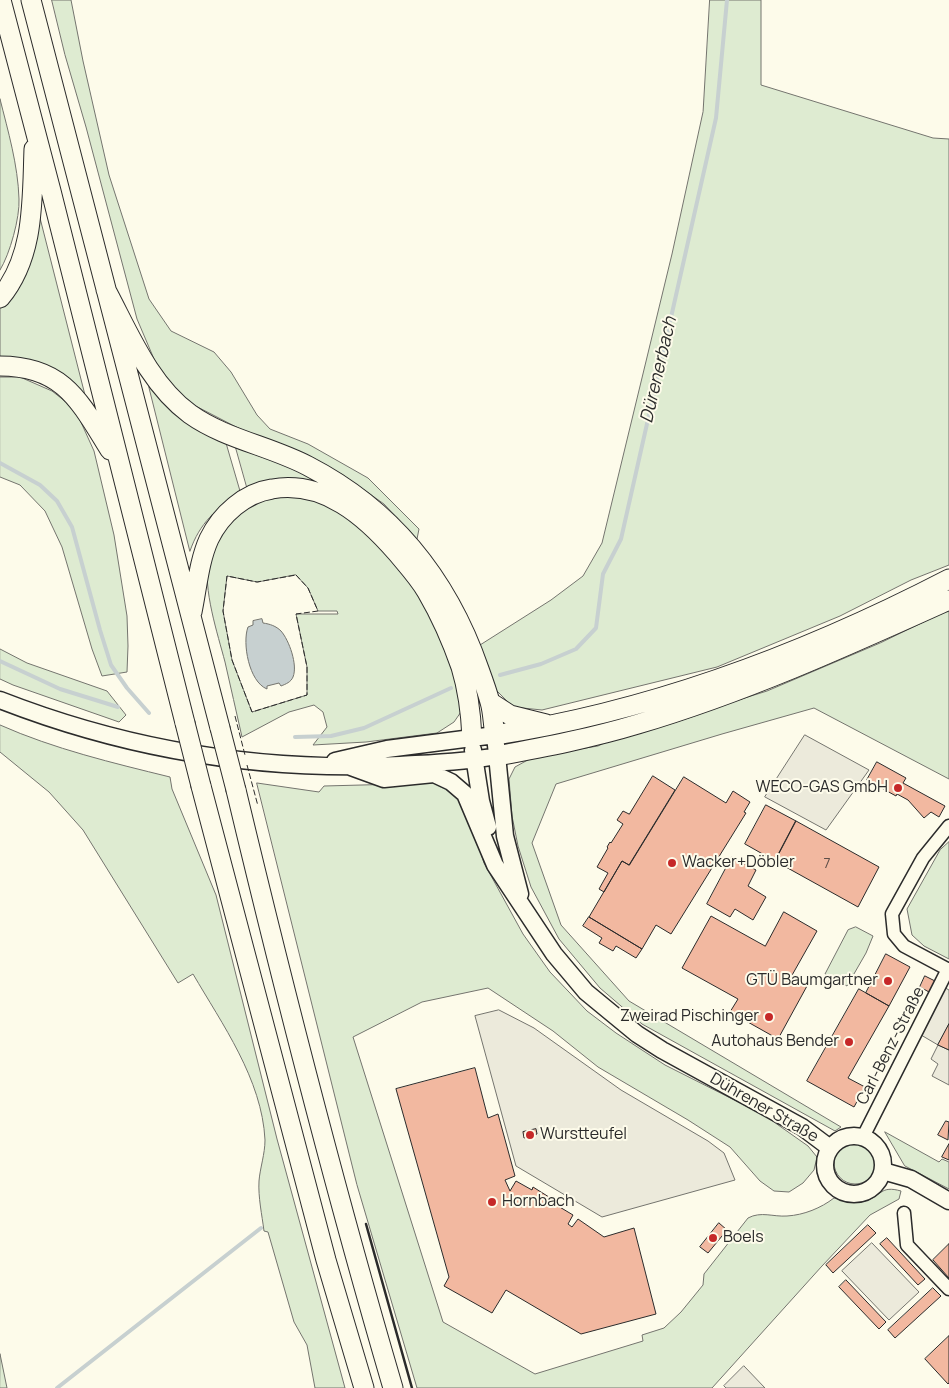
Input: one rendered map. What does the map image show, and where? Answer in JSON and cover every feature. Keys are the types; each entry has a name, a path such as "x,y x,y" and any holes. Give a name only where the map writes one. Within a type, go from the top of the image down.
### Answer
{"highway":[{"path":"1,0 201,786 326,1260 364,1388"},
{"path":"32,0 236,790 273,946 354,1255 393,1388"},
{"path":"0,298 24,254 29,236 32,210 34,130"},
{"path":"106,290 138,351 155,378 170,396 190,414 229,434 308,465 371,507 397,531 437,580 456,611 490,702 495,735 552,726 636,705 702,684 820,640 949,579"},
{"path":"0,366 16,366 39,371 62,384 82,405 120,469"},
{"path":"191,618 204,554 209,540 217,526 246,498 268,489 285,487 307,488 329,496 350,508 368,522 406,563 426,590 442,619 461,669 467,692 472,738"},
{"path":"497,756 577,740 638,724 699,704 781,675 949,600"},
{"path":"490,702 510,715 552,726"}],"main road":[{"path":"0,700 86,730 136,743 213,757 311,766 351,767 474,760 497,756"},
{"path":"311,766 386,749 495,735 505,836 522,905"},
{"path":"472,738 481,801 494,845 513,890"},
{"path":"351,767 384,779 434,774 451,782 465,794 495,865 513,890"},
{"name":"Dührener Straße","path":"513,890 554,954 586,992 637,1034 697,1070 802,1127 830,1148"},
{"path":"844,1137 862,1137 876,1146 883,1162 883,1170 873,1188 859,1194 844,1193 835,1188 826,1175 824,1166 826,1156 836,1141 844,1137"},
{"path":"883,1170 911,1179 949,1201"}],"street":[{"name":"Carl-Benz-Straße","path":"862,1137 948,969 904,946 894,934 892,914 923,858 949,826"},
{"path":"904,1213 907,1245 949,1290"}],"green space":[{"path":"52,0 71,0 109,175 149,299 171,331 214,352 231,372 257,415 270,429 308,444 368,478 419,529 417,539 384,504 343,475 242,430 186,401 157,366 137,319 65,55"},
{"path":"710,0 761,0 761,85 933,138 949,139 949,565 911,580 840,616 717,667 542,710 513,707 495,689 480,645 551,600 583,576 602,543 672,254 703,112"},
{"path":"0,99 15,161 19,207 14,235 0,270"},
{"path":"39,214 86,399 66,378 48,367 28,361 0,357 0,307"},
{"path":"0,377 20,377 52,391 75,409 94,451 114,535 127,616 127,672 102,676 92,649 62,547 45,511 20,485 0,477"},
{"path":"149,387 184,420 204,433 226,443 240,491 204,524 190,551"},
{"path":"236,448 275,459 332,486 258,483 247,487"},
{"path":"281,497 301,497 330,506 359,524 382,544 402,568 419,594 434,622 446,651 463,709 454,722 437,733 366,742 313,745 327,727 323,712 314,705 289,712 242,737 209,597 207,572 209,561 224,529 252,505","holes":["296,575 308,588 318,611 337,611 338,614 296,614 307,667 307,695 252,712 232,660 223,611 227,576 257,582"]},
{"path":"949,610 949,779 814,708 556,784 532,843 561,925 629,1001 841,1127 835,1131 642,1024 600,988 559,939 531,887 518,846 512,816 509,779 515,767 535,756 598,746 610,740 767,691 880,643"},
{"path":"0,649 27,663 107,691 126,715 119,722 0,679"},
{"path":"0,725 62,748 170,777 172,789 216,895 277,1139 345,1388 315,1388 307,1345 294,1322 268,1232 264,1231 259,1187 265,1145 262,1117 257,1095 239,1053 193,974 178,983 83,830 49,792 0,752"},
{"path":"257,783 319,792 324,786 437,783 458,795 467,809 484,863 523,934 550,972 587,1011 616,1033 665,1065 764,1115 808,1146 817,1157 814,1170 803,1183 789,1192 774,1191 760,1181 730,1147 598,1067 553,1031 488,988 422,1002 353,1037 443,1322 535,1374 643,1341 642,1335 664,1328 681,1312 703,1285 704,1274 748,1218 758,1215 787,1216 806,1213 834,1198 850,1202 861,1202 889,1189 901,1191 899,1199 870,1215 712,1388 417,1388 357,1185"},
{"path":"949,842 949,959 924,946 912,935 907,909 940,850"},
{"path":"856,927 873,936 866,953 847,986 825,974 848,930"},
{"path":"885,1132 939,1162 942,1159 949,1162 949,1189 905,1166"},
{"path":"859,1142 867,1145 873,1151 876,1163 873,1175 867,1181 851,1184 843,1181 837,1175 834,1159 837,1151 843,1145"},
{"path":"0,1354 7,1388 0,1388"}],"shaded area":[{"path":"262,619 263,623 275,627 284,635 290,646 294,666 293,677 290,682 281,686 279,683 267,686 267,689 261,685 251,671 246,642 248,627 253,625 253,621"},
{"path":"805,735 869,770 826,830 765,797"},
{"path":"940,985 949,990 949,1024 938,1045 916,1032"},
{"path":"499,1010 534,1028 621,1090 708,1141 724,1153 735,1180 602,1217 516,1166 475,1016"},
{"path":"938,1045 949,1050 949,1085 932,1076 938,1064 931,1059"},
{"path":"872,1243 919,1292 889,1320 842,1271"},
{"path":"744,1366 765,1388 726,1388 724,1386"}],"building":[{"name":"WECO-GAS GmbH","path":"877,762 906,778 903,783 945,806 939,817 931,812 924,818 908,800 897,794 896,796 867,780"},
{"path":"653,776 675,790 629,865 622,861 604,892 599,889 608,873 597,867 610,842 623,824 617,820 623,811 629,814"},
{"name":"Wacker+Döbler","path":"684,777 726,803 733,791 750,802 744,812 746,813 671,934 656,925 642,949 589,917 622,861 629,865"},
{"path":"766,805 796,821 775,861 745,844"},
{"path":"796,821 879,867 858,907 775,861"},
{"path":"732,857 756,870 748,886 766,897 753,920 735,909 730,917 707,904"},
{"path":"784,912 817,931 791,977 807,986 778,1039 730,1012 738,999 682,968 711,916 765,946"},
{"path":"589,917 642,949 636,958 616,946 613,951 599,943 602,938 583,926"},
{"name":"GTÜ Baumgartner","path":"886,954 910,967 889,1006 866,993"},
{"path":"925,976 935,981 929,992 920,987"},
{"name":"Autohaus Bender","path":"859,989 889,1006 848,1078 865,1087 854,1107 807,1081"},
{"path":"949,1024 949,1050 938,1045"},
{"name":"Hornbach","path":"475,1068 488,1118 498,1114 515,1176 505,1180 510,1191 516,1181 532,1190 533,1187 560,1204 558,1206 573,1215 568,1224 572,1227 578,1219 604,1237 634,1228 656,1314 581,1334 506,1290 492,1313 444,1286 449,1277 396,1089"},
{"path":"946,1121 949,1122 948,1140 938,1135"},
{"path":"536,1129 537,1134 524,1138 523,1132"},
{"path":"949,1144 949,1160 942,1157"},
{"name":"Boels","path":"719,1223 727,1230 708,1253 700,1247"},
{"path":"868,1225 876,1233 833,1273 826,1265"},
{"path":"887,1238 925,1279 918,1285 880,1244"},
{"path":"949,1244 949,1278 933,1260"},
{"path":"846,1280 886,1322 879,1329 839,1287"},
{"path":"933,1288 941,1296 895,1338 888,1330"},
{"path":"949,1336 949,1383 948,1384 925,1359"}],"waterway":[{"name":"Dürenerbach","path":"500,675 541,664 576,649 596,628 603,574 621,539 716,118 727,0"},
{"path":"0,463 40,485 57,501 72,527 111,665 127,688 149,713"},
{"name":"Dürenerbach","path":"0,661 60,689 118,707"},
{"name":"Dürenerbach","path":"295,737 331,736 364,728 451,688"},
{"path":"57,1388 261,1228"}],"fence":[{"path":"296,575 308,588 318,611 296,614 307,667 307,695 252,712 232,660 223,611 227,576 257,582 296,575"},
{"path":"235,716 245,755"},
{"path":"247,765 258,806"}],"wall":[{"path":"366,1224 412,1388"}],"place":[{"name":"WECO-GAS GmbH","path":"898,788"},
{"name":"Wacker+Döbler","path":"672,863"},
{"name":"GTÜ Baumgartner","path":"888,981"},
{"name":"Zweirad Pischinger","path":"769,1017"},
{"name":"Autohaus Bender","path":"849,1042"},
{"name":"Wurstteufel","path":"530,1135"},
{"name":"Hornbach","path":"492,1202"},
{"name":"Boels","path":"713,1238"}]}
